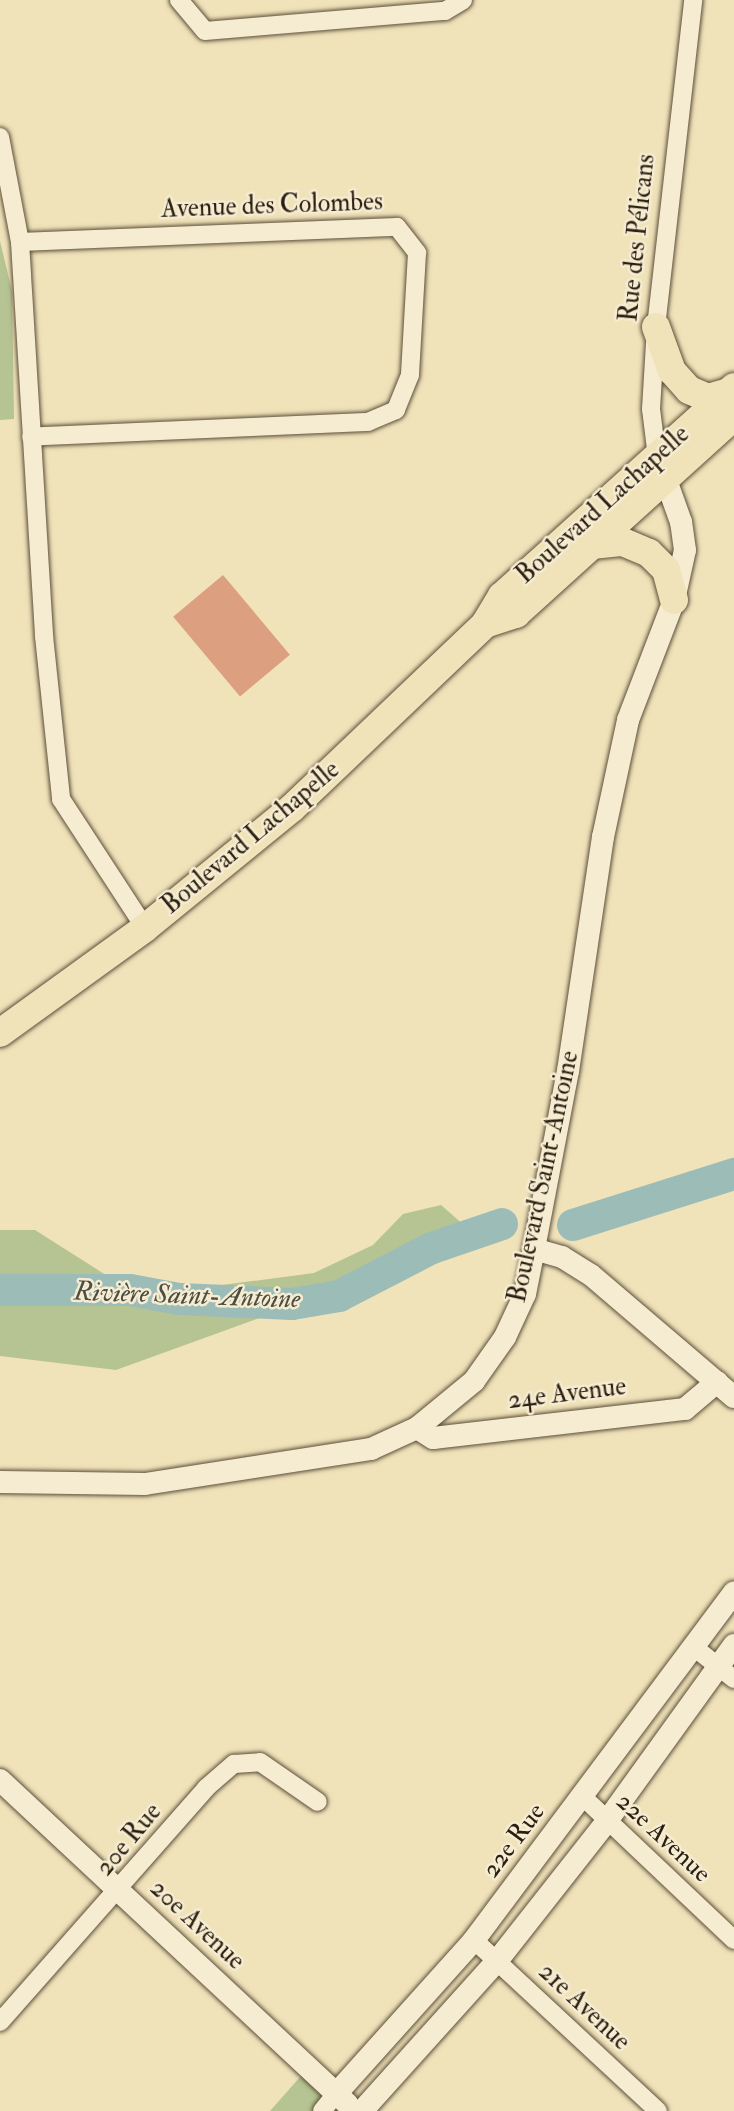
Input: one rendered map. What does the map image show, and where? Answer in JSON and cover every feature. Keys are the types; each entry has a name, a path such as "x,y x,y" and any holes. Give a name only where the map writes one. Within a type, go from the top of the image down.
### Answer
{"main road":[{"path":"656,327 672,371 689,390 708,398 732,398"},
{"name":"Boulevard Lachapelle","path":"0,1033 144,928 292,808 485,624 502,596 662,468 709,441 732,398"},
{"name":"Boulevard Lachapelle","path":"485,624 516,614 592,545 662,468 732,398"},
{"path":"592,545 623,542 649,553 666,570 674,600"}],"street":[{"path":"179,0 205,31 445,10 463,0"},
{"name":"Rue des Pélicans","path":"662,468 651,409 656,327 693,0"},
{"path":"0,137 20,242 31,437 61,799 144,928"},
{"name":"Avenue des Colombes","path":"20,242 397,227 417,253 410,375 396,410 368,422 31,437"},
{"name":"Boulevard Saint-Antoine","path":"0,1482 145,1484 371,1449 417,1428 474,1381 504,1337 525,1294 568,1071 603,837 628,720 674,600 685,550 681,522 662,468"},
{"path":"534,1249 562,1257 591,1275 734,1397"},
{"name":"24e Avenue","path":"417,1428 433,1438 685,1409 717,1382"},
{"name":"22e Rue","path":"329,2103 474,1940 695,1648 734,1592"},
{"path":"362,2111 496,1961 727,1673 734,1645"},
{"path":"695,1648 727,1673"},
{"name":"20e Rue","path":"0,2022 119,1891 206,1788 234,1764 260,1761 318,1802"},
{"name":"20e Avenue","path":"0,1780 119,1891 329,2103 354,2111"},
{"name":"22e Avenue","path":"583,1797 734,1940"},
{"name":"21e Avenue","path":"474,1940 658,2111"}],"green space":[{"path":"0,241 12,291 14,419 0,420"},
{"path":"441,1205 466,1227 364,1280 116,1370 0,1356 0,1230 35,1230 139,1296 314,1273 373,1245 403,1214"},
{"path":"308,2068 336,2094 322,2111 270,2111"}],"building":[{"path":"223,575 290,655 240,696 173,617"}],"waterway":[{"name":"Rivière Saint-Antoine","path":"573,1225 734,1174"},
{"name":"Rivière Saint-Antoine","path":"0,1290 130,1290 179,1299 292,1304 339,1296 432,1248 502,1224"}]}
